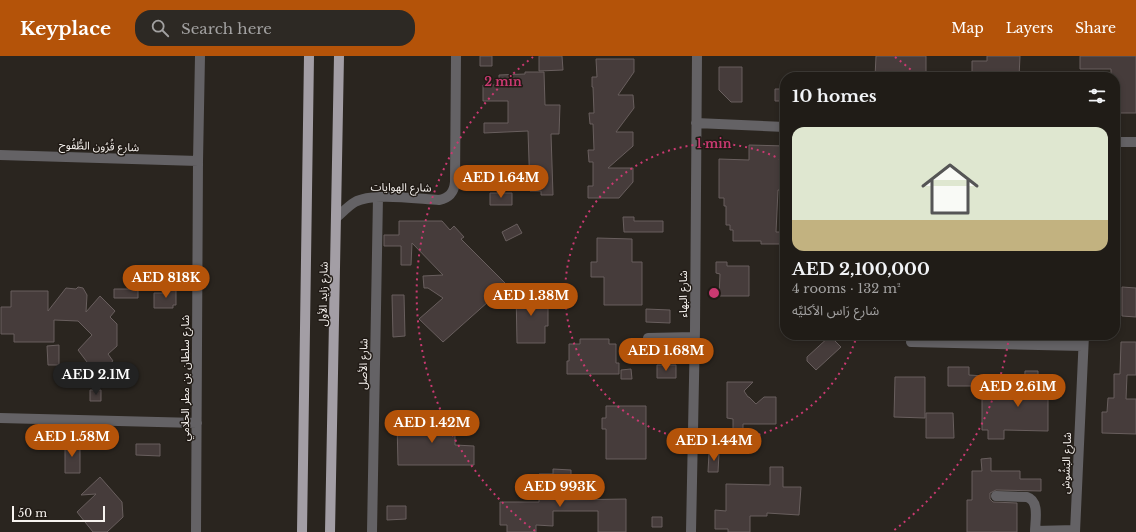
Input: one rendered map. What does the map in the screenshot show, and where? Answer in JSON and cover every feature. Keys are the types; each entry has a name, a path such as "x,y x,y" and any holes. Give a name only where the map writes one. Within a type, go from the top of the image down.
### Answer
{"main road":[{"name":"شارع زايد الأول","path":"302,532 309,56"},
{"name":"شارع زايد الأول","path":"330,532 339,56"}],"street":[{"name":"شارع سلطان بن مطر الحلامي","path":"196,532 200,56"},
{"name":"شارع الهوايات","path":"336,218 356,201 366,197 439,200 452,194 455,188 456,56"},
{"name":"شارع البهاء","path":"691,532 697,56"},
{"path":"696,123 780,127"},
{"path":"1120,142 1136,142"},
{"name":"شارع قُرُون الطُّفُوح","path":"0,155 198,161"},
{"name":"شارع الأصل","path":"372,532 378,197"},
{"path":"648,338 694,337"},
{"path":"910,342 947,340"},
{"path":"983,340 1083,346"},
{"name":"شارع البَشُوش","path":"1075,531 1084,340"},
{"path":"0,418 197,423"},
{"path":"996,496 1027,496 1031,498 1035,504 1035,531 1075,531"}],"building":[{"path":"480,56 492,56 492,66 480,66"},
{"path":"539,56 562,56 563,70 539,71"},
{"path":"876,56 926,56 926,72 875,72"},
{"path":"987,56 1020,56 1019,72 972,72 972,61 987,61"},
{"path":"1080,56 1136,56 1136,113 1120,113 1120,72 1111,72 1111,69 1080,69"},
{"path":"596,59 634,59 634,72 618,95 633,95 634,108 616,132 633,132 633,146 608,168 633,168 633,182 619,198 588,198 588,186 593,186 593,162 589,162 588,150 594,150 593,124 590,124 589,113 594,113 592,77 597,77"},
{"path":"719,67 742,67 742,102 731,102 719,90"},
{"path":"525,72 544,72 545,105 560,105 559,134 551,134 553,195 541,195 541,191 530,191 528,131 484,133 484,123 508,123 508,101 483,101 483,85 499,85 499,75 525,74"},
{"path":"775,89 780,89 780,101 775,101"},
{"path":"749,145 780,146 780,190 778,190 776,232 780,232 780,244 761,244 761,241 733,241 733,230 730,230 730,225 726,225 726,206 724,206 724,198 719,198 719,159 749,160"},
{"path":"482,170 482,181 470,181 469,171"},
{"path":"490,193 512,193 512,205 490,205"},
{"path":"623,217 634,217 634,221 663,221 663,232 624,232"},
{"path":"399,221 442,221 450,230 454,226 464,237 461,239 507,285 443,342 419,319 443,298 428,288 424,288 423,276 443,275 412,243 411,265 401,265 401,246 384,246 384,235 399,235"},
{"path":"517,224 522,233 506,241 502,232"},
{"path":"597,238 632,239 632,262 642,262 642,305 604,305 604,277 591,277 591,262 597,262"},
{"path":"716,262 727,262 727,266 749,266 749,296 719,296 720,274 716,273"},
{"path":"78,287 83,288 87,295 86,312 100,296 115,311 110,317 117,324 117,346 108,354 113,361 96,374 78,350 92,335 78,321 54,320 54,342 14,342 14,334 1,334 1,307 11,307 11,291 48,291 48,311 66,288 76,289"},
{"path":"1122,287 1136,288 1136,317 1122,316"},
{"path":"164,288 176,288 176,305 173,305 173,308 154,308 154,293 164,293"},
{"path":"114,289 138,289 138,298 114,298"},
{"path":"516,290 540,290 540,301 548,301 548,326 545,326 545,343 517,343"},
{"path":"392,295 404,295 405,336 393,337"},
{"path":"646,309 670,310 670,323 646,322"},
{"path":"580,339 609,339 609,344 616,344 616,363 619,363 619,374 567,374 569,344 580,344"},
{"path":"826,340 834,340 841,347 816,370 807,361 807,357"},
{"path":"1121,342 1136,342 1136,375 1127,375 1126,399 1136,399 1136,434 1102,433 1102,412 1107,412 1108,398 1114,398 1114,374 1120,374"},
{"path":"59,345 59,365 48,365 47,346"},
{"path":"657,365 676,365 676,378 657,378"},
{"path":"948,367 969,367 969,375 984,376 984,386 948,386"},
{"path":"631,369 632,379 621,379 621,370"},
{"path":"1025,371 1038,371 1038,380 1057,380 1057,390 1048,390 1048,431 1004,430 1004,439 988,439 988,430 982,430 982,394 1024,395"},
{"path":"895,377 925,377 925,418 894,417"},
{"path":"727,382 753,382 744,391 756,404 764,397 776,397 776,424 743,424 743,430 733,430 733,419 727,418"},
{"path":"90,390 101,390 101,401 90,401"},
{"path":"606,406 646,406 646,459 606,459 606,429 602,429 602,418 606,418"},
{"path":"443,412 455,412 455,445 474,446 474,465 398,465 397,422 443,421"},
{"path":"926,413 953,413 954,438 926,438"},
{"path":"65,444 80,444 80,473 65,473"},
{"path":"136,444 160,444 160,456 136,455"},
{"path":"709,453 719,453 718,472 708,472"},
{"path":"991,458 991,471 1020,471 1020,479 1041,479 1041,491 996,490 990,493 990,499 993,502 1017,503 1017,532 967,532 967,500 972,500 972,471 982,471 981,459"},
{"path":"770,467 783,467 783,487 801,487 799,515 767,513 767,516 750,516 750,532 728,532 728,529 715,529 715,510 726,511 726,484 770,485"},
{"path":"553,469 571,470 571,481 562,481 562,500 626,499 626,532 598,532 598,511 553,511 553,526 536,525 536,532 507,532 507,525 500,525 500,502 539,502 539,474 553,474"},
{"path":"100,477 122,502 123,517 107,532 93,532 77,512 96,494 81,495"},
{"path":"387,506 406,506 406,519 387,520"},
{"path":"652,517 662,517 662,527 652,527"}]}
